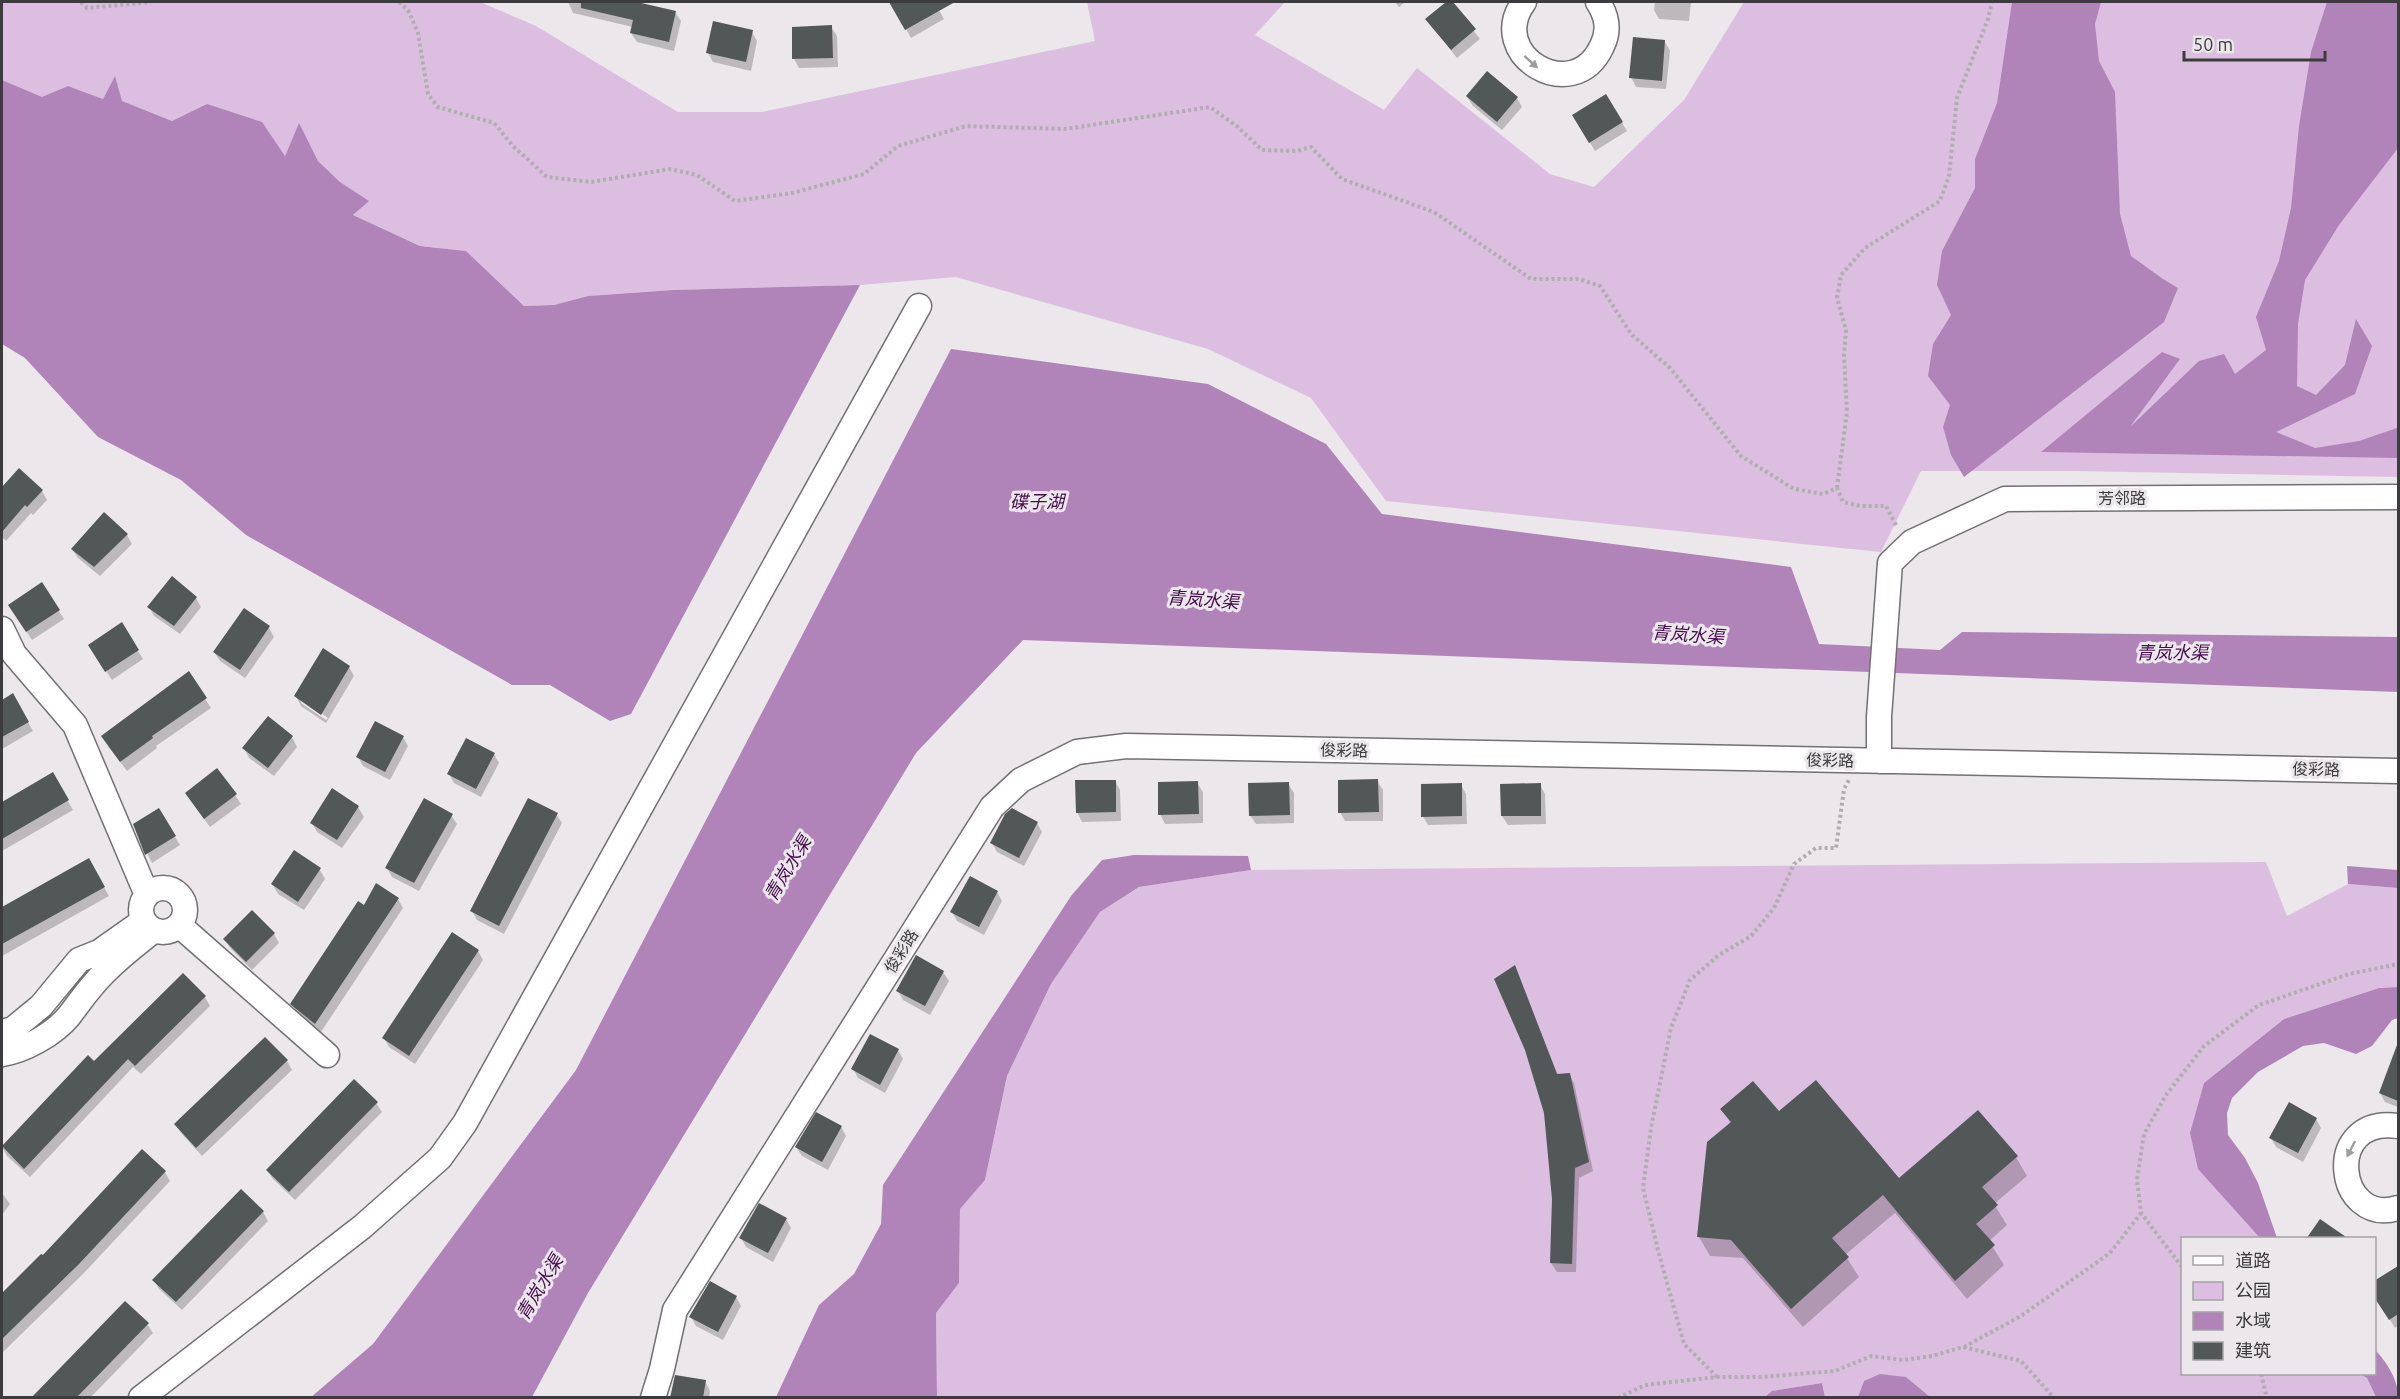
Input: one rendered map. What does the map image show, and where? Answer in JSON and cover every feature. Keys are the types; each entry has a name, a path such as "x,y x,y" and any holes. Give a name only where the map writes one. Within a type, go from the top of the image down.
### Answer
{"street":[{"path":"1517,4 1516,41 1525,58 1543,71 1566,74 1585,67 1597,57 1602,47 1606,37 1607,21 1598,2"},
{"path":"141,1398 362,1227 440,1158 465,1123 919,306"},
{"name":"芳邻路","path":"1890,563 1912,542 2005,499 2398,497"},
{"path":"1869,760 1879,717 1890,563"},
{"path":"2,629 14,654 75,725 147,895"},
{"name":"俊彩路","path":"653,1398 675,1310 992,807 1021,780 1077,752 1126,746 2398,771"},
{"path":"2,1032 13,1029 41,1006 79,960 148,926 167,932 179,925 185,911 180,897 168,889 160,888 147,895 141,908 148,926"},
{"path":"179,925 327,1055"},
{"path":"2,1054 31,1044 51,1032 68,1017 81,997 148,926"},
{"path":"2398,1126 2385,1124 2370,1128 2359,1135 2346,1155 2345,1175 2350,1189 2368,1206 2380,1210 2398,1209"}],"path":[{"path":"81,2 87,8 151,2"},
{"path":"399,2 408,10 418,33 428,94 438,107 494,123 513,146 547,177 591,182 670,169 697,175 735,201 792,193 864,174 898,146 966,126 1065,129 1210,106 1238,127 1262,150 1298,151 1311,147 1342,179 1434,212 1531,279 1579,279 1600,286 1632,335 1670,368 1741,456 1794,489 1823,494 1837,488"},
{"path":"1890,563 1897,526 1886,506 1860,506 1843,502 1837,488 1847,412 1844,356 1846,330 1838,298 1841,275 1865,248 1940,201 1948,176 1957,98 1988,19 1992,2"},
{"path":"1717,1377 1684,1344 1643,1188 1651,1128 1671,1028 1690,980 1719,955 1751,936 1774,908 1794,864 1816,848 1836,848 1844,789 1869,760"},
{"path":"2181,1266 2141,1213 2137,1180 2144,1134 2166,1095 2204,1046 2259,1005 2349,974 2398,964"},
{"path":"1618,1398 1645,1384 1717,1377 1762,1377 1835,1371 1871,1356 1903,1360 1932,1356 1963,1347 2021,1316 2110,1252 2141,1213"},
{"path":"1963,1347 2021,1361 2054,1398"},
{"path":"2261,1375 2267,1398"}],"green space":[{"path":"2,2 480,2 536,26 678,112 762,112 1095,41 1087,2 1285,2 1255,35 1384,110 1417,68 1550,174 1594,187 1684,100 1744,2 2398,2 2398,477 2077,471 1921,471 1881,552 1386,501 1311,398 1208,349 956,277 860,285 673,290 588,296 554,305 524,306 466,251 420,246 353,215 368,201 340,182 318,161 299,124 285,156 207,105 172,121 121,101 115,77 103,99 68,86 42,98 2,80"},
{"path":"2266,862 2287,916 2348,884 2398,888 2398,987 2379,988 2284,1019 2204,1083 2260,1237 2181,1237 2181,1375 2362,1375 2367,1378 2376,1397 1930,1398 1906,1377 1864,1381 1858,1398 1825,1397 1822,1383 1773,1391 1765,1398 937,1397 936,1313 959,1283 960,1209 985,1180 1007,1076 1051,984 1100,912 1139,887 1251,870"}],"water":[{"path":"2012,2 2101,2 2095,24 2099,61 2115,92 2120,214 2131,256 2178,288 2164,322 1964,477 1951,455 1943,427 1950,405 1928,376 1933,344 1951,315 1937,285 1942,251 1975,188 1975,159 1997,103"},
{"path":"2327,2 2398,2 2398,148 2339,225 2305,280 2298,324 2297,386 2316,395 2345,365 2356,319 2372,346 2355,394 2276,432 2315,448 2359,441 2397,428 2398,423 2398,458 2041,452 2162,352 2180,359 2130,427 2199,361 2224,354 2235,374 2266,350 2256,317 2279,261 2291,208 2299,126 2311,52"},
{"path":"115,76 122,101 172,121 207,104 262,122 285,156 299,123 318,161 340,182 369,201 353,215 420,246 466,251 524,306 554,305 588,296 673,290 860,285 631,714 610,721 550,685 512,685 246,535 181,480 98,437 25,358 2,344 2,80 42,97 68,86 103,99"},
{"name":"碟子湖","path":"951,349 1208,384 1326,444 1382,514 1791,567 1819,644 1940,650 1962,632 2398,637 2398,692 1023,640 916,753 588,1293 532,1397 310,1398 373,1344 576,1070"},
{"path":"1134,855 1248,856 1251,870 1139,887 1100,912 1051,984 1007,1076 985,1180 960,1209 959,1283 936,1313 937,1397 776,1397 819,1305 854,1274 881,1224 883,1185 1071,896 1102,860"},
{"path":"2347,866 2398,870 2398,888 2348,884"},
{"path":"2398,987 2398,1018 2392,1020 2372,1046 2356,1054 2324,1043 2303,1046 2258,1072 2232,1098 2227,1113 2228,1135 2245,1158 2258,1183 2277,1237 2259,1237 2198,1169 2190,1133 2204,1083 2284,1019 2379,988"},
{"path":"2376,1351 2391,1372 2398,1397 2376,1397 2367,1378 2362,1375 2376,1375"},
{"path":"1880,1374 1906,1377 1930,1397 1858,1397 1864,1381"},
{"path":"1822,1383 1825,1397 1765,1397 1772,1391"}],"building":[{"path":"581,2 637,2 676,11 669,42 630,33 633,20 581,8"},
{"path":"889,2 955,2 905,30"},
{"path":"1446,2 1453,2 1476,29 1451,50 1425,19"},
{"path":"713,21 753,30 746,62 706,53"},
{"path":"832,25 833,58 792,59 792,27"},
{"path":"1633,37 1665,40 1662,81 1629,78"},
{"path":"1487,71 1518,97 1497,122 1466,96"},
{"path":"1606,94 1623,122 1589,143 1572,115"},
{"path":"19,468 43,490 27,507 25,505 2,532 2,487"},
{"path":"104,512 128,534 94,567 71,549"},
{"path":"172,576 197,597 174,626 147,607"},
{"path":"42,582 60,610 26,632 8,605"},
{"path":"244,608 270,626 240,670 213,652"},
{"path":"122,622 139,650 105,672 88,645"},
{"path":"323,648 350,666 321,715 294,696"},
{"path":"189,671 207,698 152,736 153,738 120,762 101,736"},
{"path":"13,693 29,722 2,737 2,700"},
{"path":"268,716 293,736 268,768 242,748"},
{"path":"375,721 404,736 385,772 356,757"},
{"path":"466,738 495,753 476,789 447,774"},
{"path":"217,768 237,794 204,819 185,793"},
{"path":"53,772 69,800 2,839 2,802"},
{"path":"1378,779 1379,812 1338,813 1338,780"},
{"path":"1075,780 1116,780 1116,812 1076,813"},
{"path":"1198,781 1199,814 1158,815 1158,782"},
{"path":"1289,782 1290,815 1249,816 1248,783"},
{"path":"1462,783 1462,816 1421,817 1421,784"},
{"path":"1541,783 1541,816 1501,816 1500,784"},
{"path":"332,788 359,806 337,840 310,823"},
{"path":"424,798 453,814 414,883 385,868"},
{"path":"528,798 558,813 499,926 470,911"},
{"path":"159,808 176,836 145,855 133,824"},
{"path":"1012,808 1038,822 1019,858 990,843 1005,814"},
{"path":"294,850 321,868 298,902 271,884"},
{"path":"89,858 105,887 2,944 2,907"},
{"path":"970,876 998,891 979,927 950,912"},
{"path":"376,883 399,898 315,1024 290,1004 358,901 364,905"},
{"path":"252,910 275,933 246,962 223,939"},
{"path":"452,932 479,950 409,1056 382,1038"},
{"path":"916,955 944,971 925,1006 896,991"},
{"path":"1515,965 1557,1074 1570,1073 1589,1162 1575,1168 1572,1264 1550,1263 1552,1199 1544,1113 1525,1050 1494,979"},
{"path":"183,973 206,996 135,1066 128,1059 24,1169 2,1146 88,1055 94,1061"},
{"path":"870,1034 899,1049 880,1085 851,1069"},
{"path":"265,1037 288,1060 196,1148 174,1124"},
{"path":"2398,1045 2398,1101 2379,1093"},
{"path":"354,1079 378,1102 289,1192 266,1170"},
{"path":"1816,1080 1899,1178 1978,1110 2018,1156 1982,1187 1998,1205 1976,1224 1995,1245 1955,1281 1883,1195 1832,1238 1849,1257 1791,1309 1731,1240 1697,1237 1707,1142 1731,1122 1720,1109 1753,1081 1779,1111"},
{"path":"2289,1102 2317,1118 2298,1153 2269,1138"},
{"path":"816,1112 842,1126 822,1162 795,1147"},
{"path":"142,1149 166,1171 79,1264 2,1339 2,1293 41,1254 43,1255"},
{"path":"241,1189 264,1211 176,1302 152,1280"},
{"path":"759,1203 787,1218 768,1253 739,1238"},
{"path":"2320,1219 2346,1237 2307,1237"},
{"path":"2398,1266 2398,1314 2389,1320 2376,1300 2376,1280"},
{"path":"710,1281 737,1296 718,1332 689,1317"},
{"path":"125,1301 149,1323 76,1398 31,1398"},
{"path":"675,1375 706,1380 703,1398 670,1398"}],"water label":[{"name":"青岚水渠","path":"1203,599"},
{"name":"青岚水渠","path":"1688,634"},
{"name":"青岚水渠","path":"2172,652"},
{"name":"青岚水渠","path":"787,868"},
{"name":"青岚水渠","path":"539,1287"}]}
